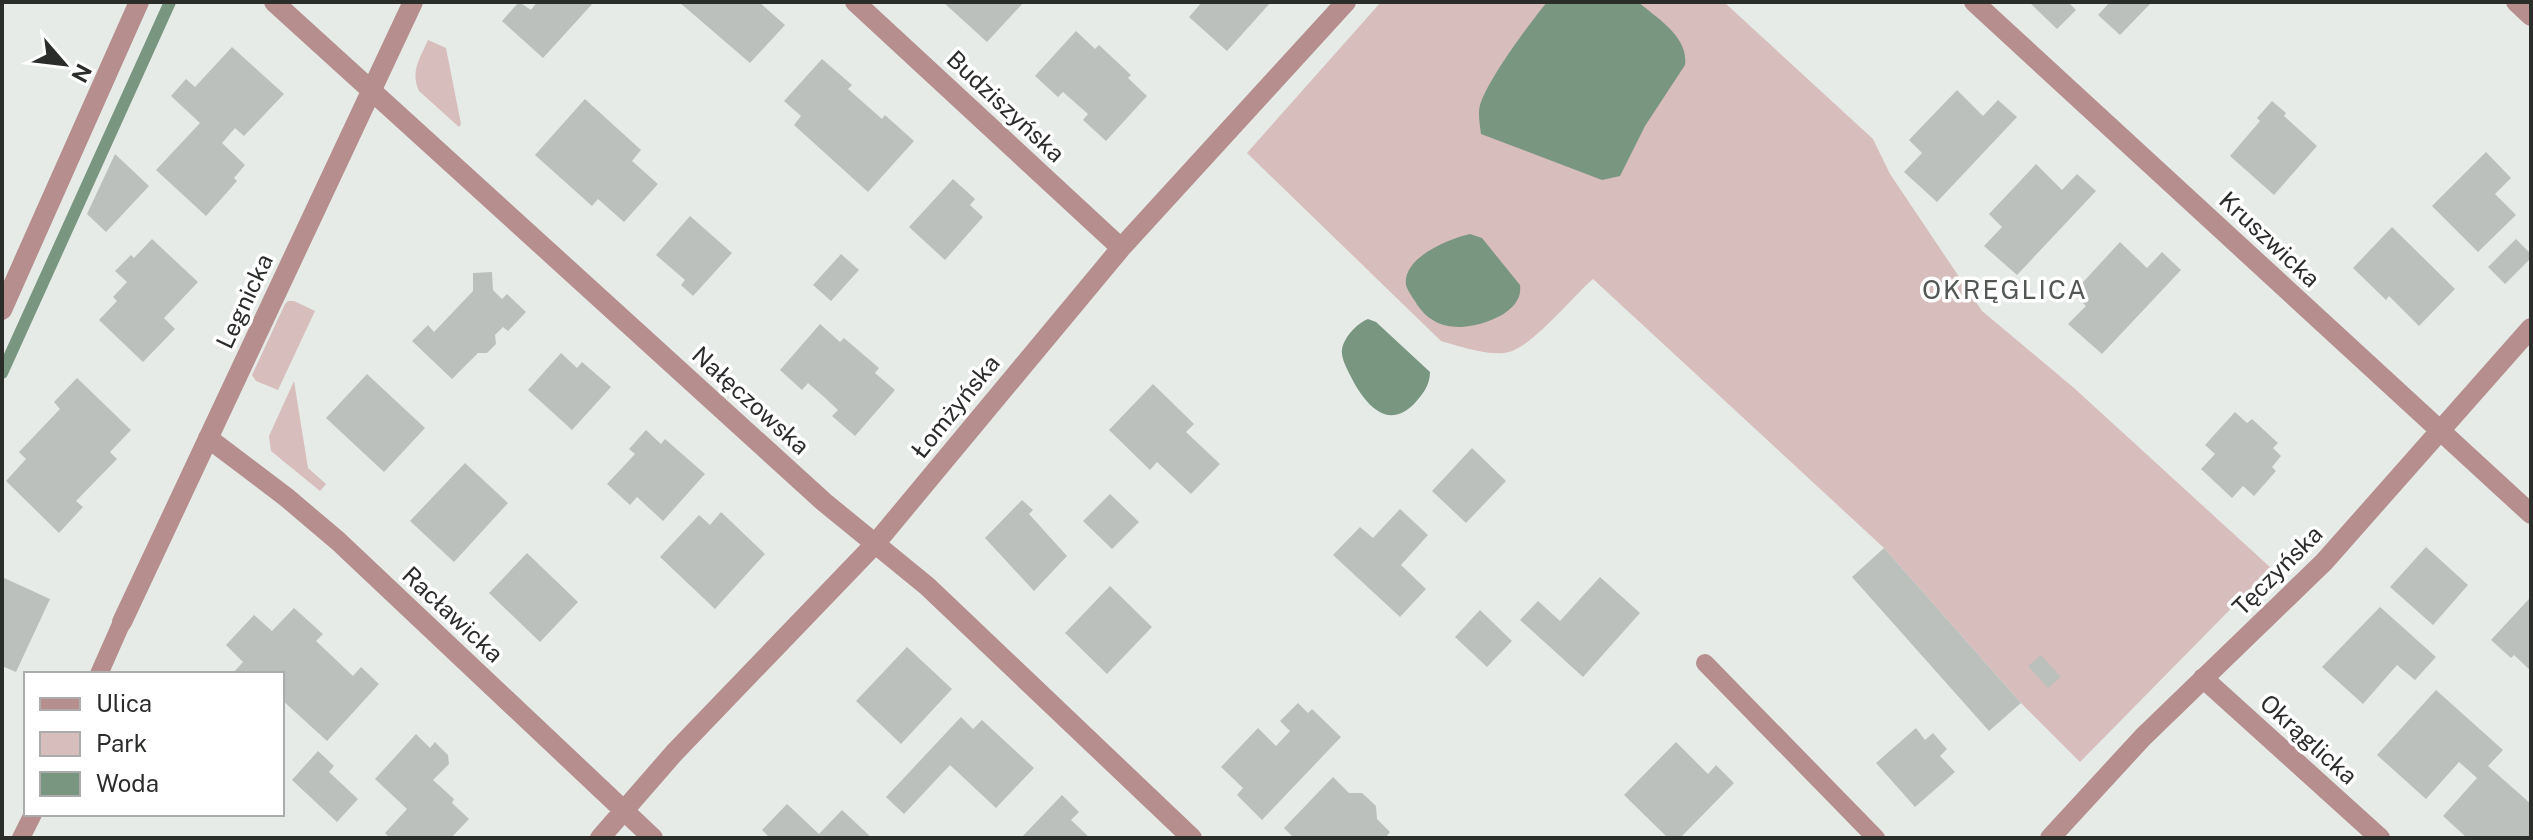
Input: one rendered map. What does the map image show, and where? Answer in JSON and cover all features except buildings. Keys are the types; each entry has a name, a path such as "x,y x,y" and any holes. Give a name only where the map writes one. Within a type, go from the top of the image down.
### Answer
{"street":[{"path":"2,310 139,2"},
{"name":"Nałęczowska","path":"274,2 824,502 927,586 1192,838"},
{"name":"Legnicka","path":"122,622 413,2"},
{"name":"Budziszyńska","path":"855,2 1121,248"},
{"name":"Łomżyńska","path":"600,838 875,544 1121,248 1346,2"},
{"name":"Kruszwicka","path":"1974,2 2531,514"},
{"path":"2516,2 2531,16"},
{"name":"Tęczyńska","path":"2050,838 2143,737 2324,562 2531,328"},
{"name":"Racławicka","path":"208,438 338,541 653,838"},
{"name":"Okrąglicka","path":"2203,678 2380,838"}],"lane":[{"path":"100,672 122,622"},
{"path":"1705,663 1876,838"},
{"path":"21,838 32,816"}],"green space":[{"path":"1381,2 1724,2 1873,139 1890,174 1982,311 2074,388 2271,568 2080,762 2021,703 1884,548 1593,279 1541,331 1519,348 1502,353 1484,352 1441,341 1247,153"},
{"path":"428,40 446,48 461,124 459,127 419,91 416,84 417,65"},
{"path":"288,301 315,311 278,390 256,381 252,375"},
{"path":"294,381 308,468 326,484 320,491 271,451 269,436"}],"water":[{"path":"1547,2 1638,2 1670,29 1682,46 1685,65 1645,126 1620,176 1602,180 1481,134 1479,110 1486,91"},
{"path":"1470,234 1482,238 1520,285 1520,295 1510,309 1490,320 1466,327 1443,325 1423,312 1412,297 1407,287 1407,275 1429,250"},
{"path":"1368,319 1376,322 1430,372 1423,393 1403,412 1384,414 1368,402 1344,360 1342,349 1347,337"}],"waterway":[{"path":"2,373 170,2"}],"district":[{"name":"OKRĘGLICA","path":"2005,289"}]}
